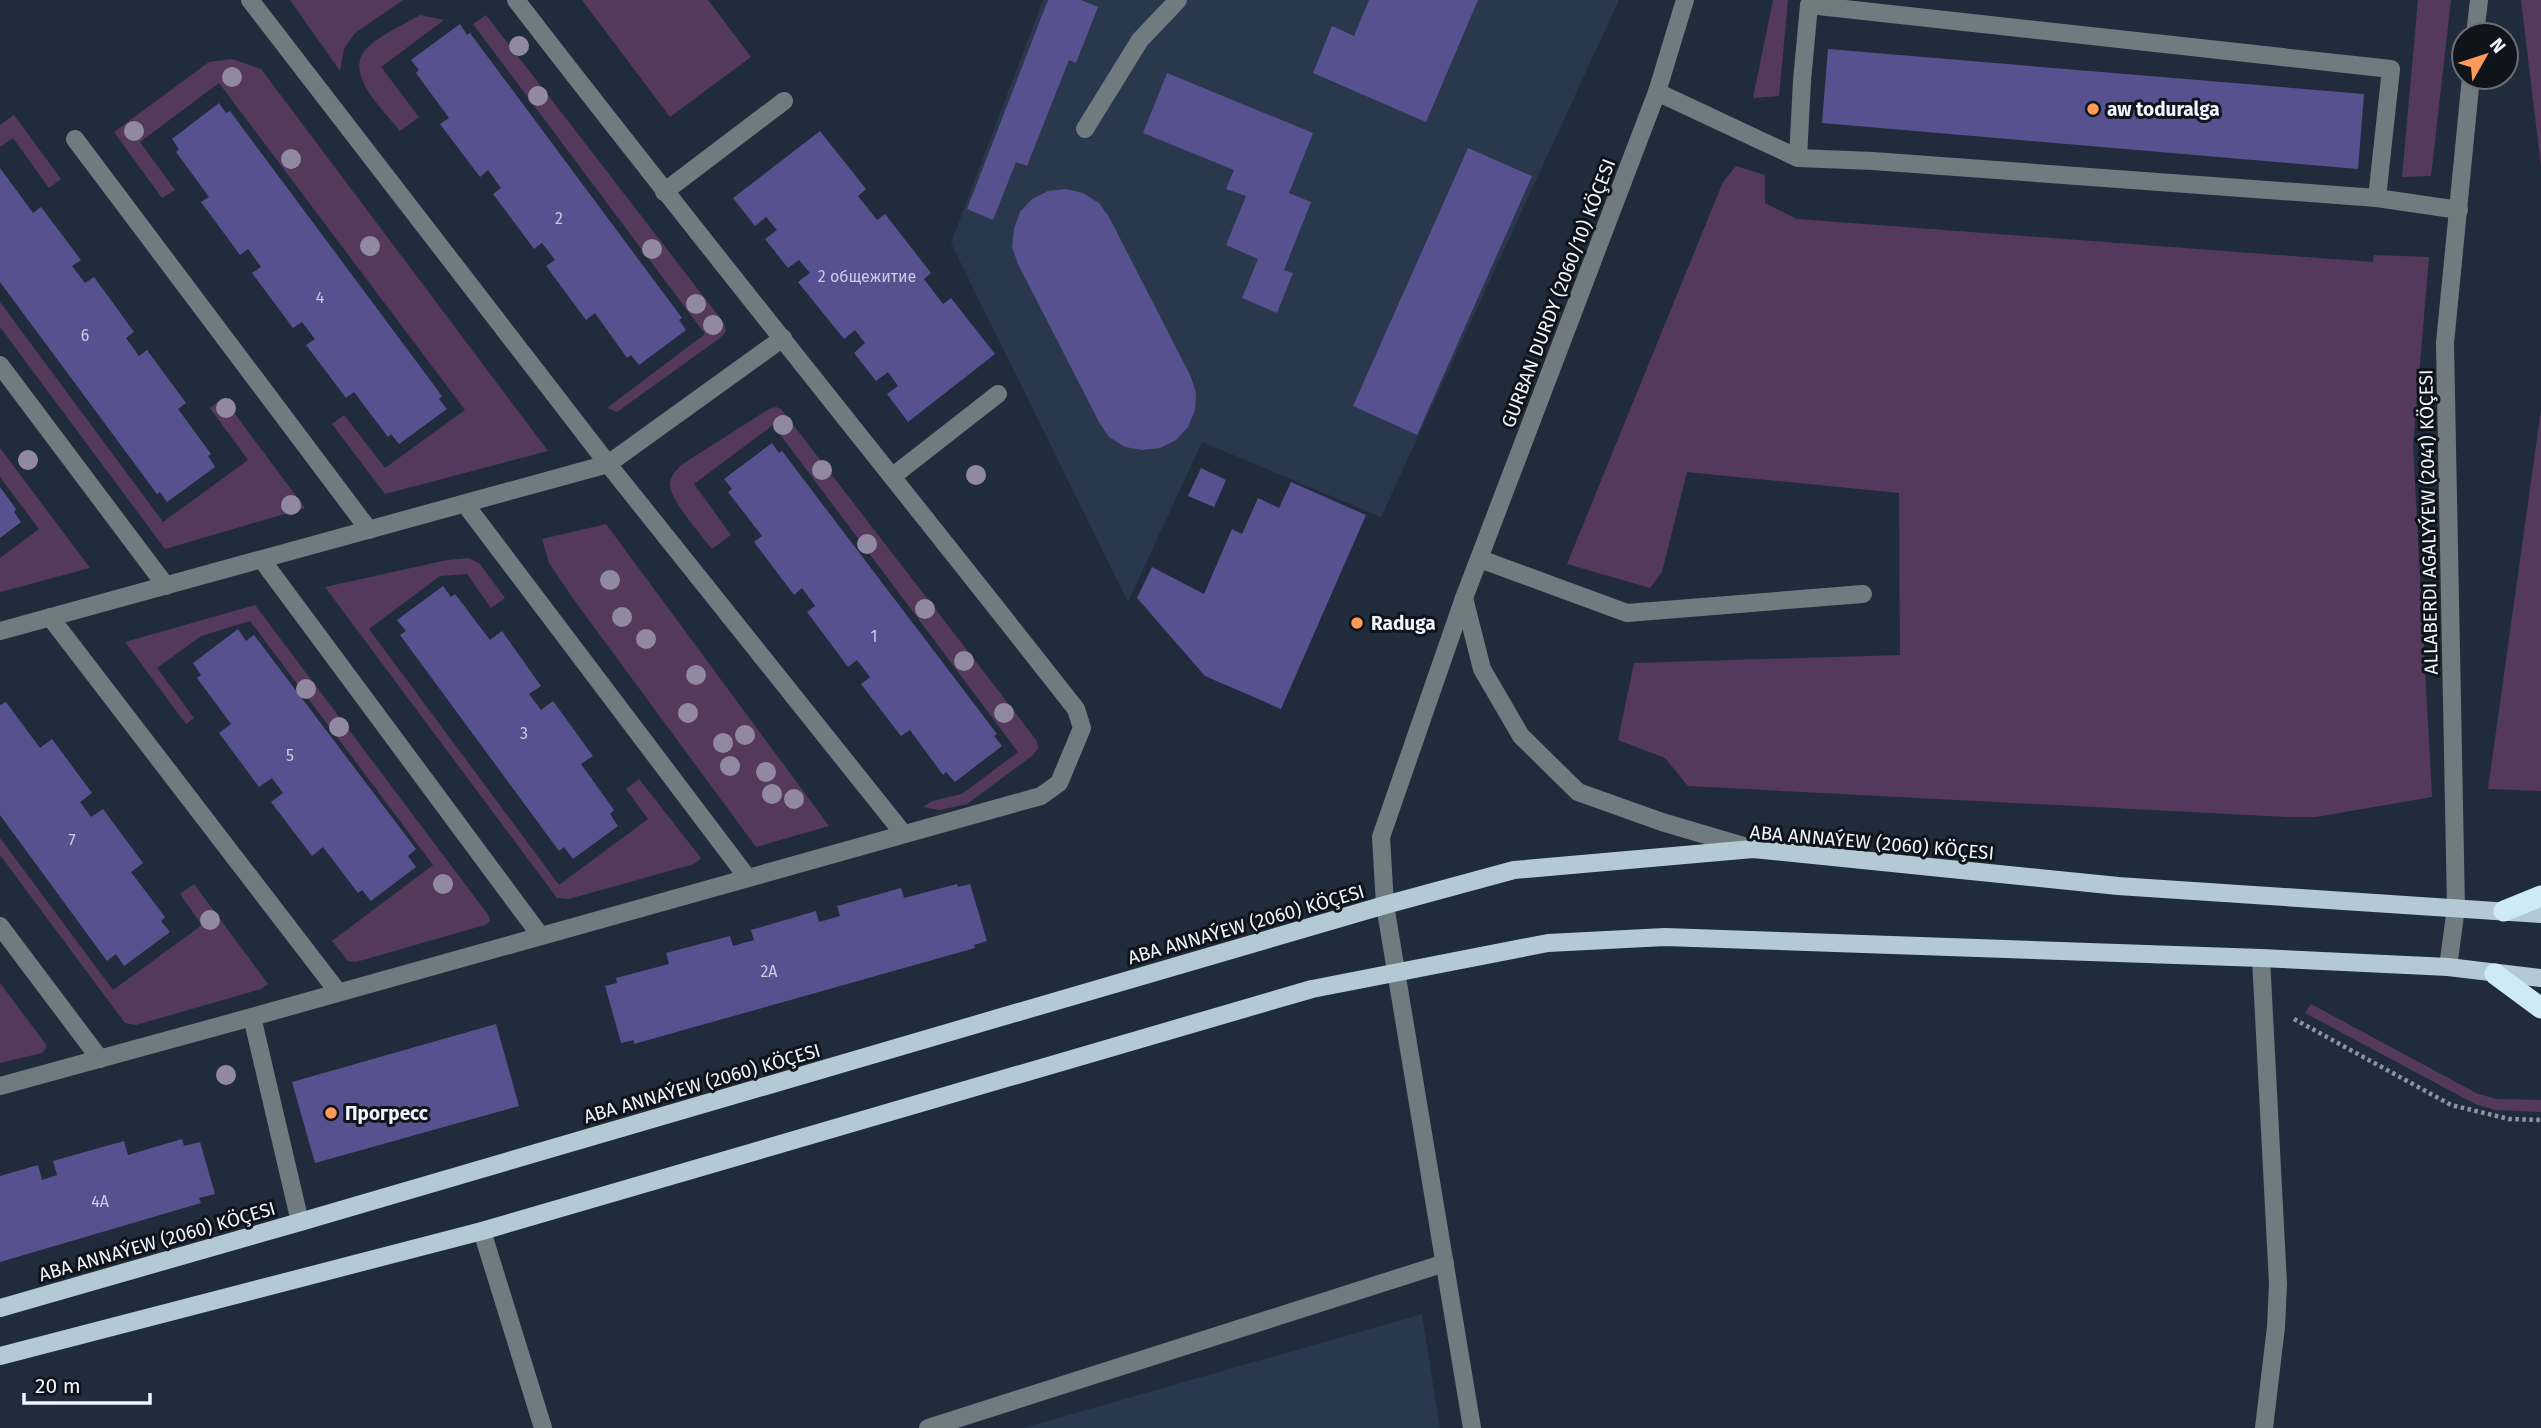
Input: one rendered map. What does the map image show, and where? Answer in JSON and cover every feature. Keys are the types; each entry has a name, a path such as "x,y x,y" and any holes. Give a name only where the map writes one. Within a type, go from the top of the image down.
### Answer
{"highway":[{"path":"2504,911 2541,896"},
{"path":"2495,974 2541,1008"}],"main road":[{"name":"ABA ANNAÝEW (2060) KÖÇESI","path":"0,1308 1385,905 1514,870 1754,849 2118,886 2541,914"},
{"path":"0,1356 482,1231 1312,989 1548,943 1665,937 2260,958 2448,967 2541,978"}],"street":[{"path":"250,0 608,464 903,833"},
{"path":"0,1086 1041,796 1059,783 1082,728 1076,709 664,192 516,0"},
{"path":"1085,129 1140,40 1178,0"},
{"name":"GURBAN DURDY (2060/10) KÖÇESI","path":"1472,1428 1385,905 1381,837 1464,598 1657,92 1685,0"},
{"path":"2477,21 2479,0"},
{"path":"1798,158 1801,81 1809,5 2391,69 2377,198"},
{"name":"ALLABERDI AGALYÝEW (2041) KÖÇESI","path":"2448,967 2456,908 2445,343 2470,91"},
{"path":"1657,92 1798,158 1873,161 2377,198 2459,209"},
{"path":"664,192 784,101"},
{"path":"75,139 369,530"},
{"path":"0,631 608,464 783,338"},
{"path":"0,365 166,586"},
{"path":"893,476 998,394"},
{"path":"466,504 747,877"},
{"path":"1479,559 1627,613 1863,594"},
{"path":"262,560 540,935"},
{"path":"1464,598 1482,669 1521,736 1578,792 1661,822 1754,849"},
{"path":"50,617 338,992"},
{"path":"0,926 100,1059"},
{"path":"2260,958 2278,1284 2276,1327 2264,1428"},
{"path":"251,1017 300,1222"},
{"path":"482,1231 542,1428"},
{"path":"928,1428 1445,1263"}],"path":[{"path":"2263,1008 2301,1021 2451,1105 2509,1119 2541,1120"}],"shaded area":[{"path":"290,0 403,0 355,33 344,49 340,71"},
{"path":"582,0 708,0 751,57 670,117"},
{"path":"1043,0 1619,0 1381,517 1202,442 1128,602 951,243"},
{"path":"1773,0 1788,0 1779,96 1753,98"},
{"path":"2418,0 2451,0 2431,176 2402,177"},
{"path":"2521,0 2541,0 2541,166"},
{"path":"420,15 444,20 381,67 419,117 400,131 368,90 359,68 361,57 368,47"},
{"path":"486,15 724,323 726,331 720,338 617,412 607,408 705,334 473,24"},
{"path":"232,59 261,69 548,451 385,494 332,424 344,415 385,468 465,410 219,83 140,142 175,190 162,198 114,132 209,62"},
{"path":"14,115 61,179 49,188 13,138 0,147 0,125"},
{"path":"1736,166 1765,175 1765,203 1797,219 2373,262 2374,255 2429,257 2413,446 2432,797 2316,817 2287,817 1688,786 1665,758 1618,740 1634,663 1900,655 1899,493 1687,472 1662,572 1650,588 1567,564 1723,182"},
{"path":"0,302 163,522 248,460 210,408 223,398 305,508 165,549 0,327"},
{"path":"776,407 781,409 1037,741 1038,749 1032,756 967,804 940,810 923,807 932,801 962,794 1018,752 773,425 694,484 731,535 712,549 686,517 671,490 673,475 681,465"},
{"path":"2541,410 2541,791 2488,789"},
{"path":"0,448 90,568 0,592 0,558 39,529 0,477"},
{"path":"606,524 829,826 756,847 549,563 542,539"},
{"path":"469,558 480,564 505,598 491,608 467,574 440,576 369,629 559,885 648,819 626,789 639,779 701,858 694,864 569,899 557,898 325,587 447,560"},
{"path":"255,605 489,916 490,921 485,925 356,962 348,961 332,941 433,865 250,621 201,636 157,668 194,718 186,724 125,642"},
{"path":"0,838 113,990 202,925 180,894 194,884 268,984 261,989 136,1025 125,1023 0,855"},
{"path":"0,983 45,1043 46,1048 42,1053 0,1063"},
{"path":"2311,1004 2478,1094 2497,1099 2541,1100 2541,1112 2495,1110 2475,1104 2305,1013"},
{"path":"1422,1314 1440,1428 1023,1428"}],"building":[{"path":"1048,0 1081,0 1098,7 1076,63 1069,60 1027,166 1016,162 993,220 967,209"},
{"path":"1369,0 1478,0 1426,122 1313,73 1332,26 1354,36"},
{"path":"460,24 467,35 470,33 682,318 679,320 686,330 639,365 631,355 627,358 595,313 586,320 546,266 555,260 542,243 534,249 493,194 501,188 488,170 480,177 440,124 449,118 416,73 419,70 411,60"},
{"name":"aw toduralga","path":"1828,49 2364,94 2358,169 1822,123"},
{"path":"1167,73 1313,133 1289,193 1311,202 1284,270 1293,273 1277,313 1242,298 1258,259 1226,245 1246,196 1226,189 1234,170 1143,133"},
{"path":"219,103 226,113 230,111 442,396 439,399 447,409 399,444 391,434 388,437 354,392 346,398 306,345 315,339 302,322 293,328 252,273 261,267 248,249 240,255 201,202 209,197 176,152 179,149 172,139"},
{"path":"820,131 866,189 858,196 877,220 885,214 931,273 924,279 943,304 951,298 995,354 908,422 887,394 898,386 888,372 876,381 854,353 865,343 855,330 844,339 798,282 810,273 799,260 788,268 765,239 777,230 766,217 755,226 733,198"},
{"path":"1468,148 1532,176 1417,435 1353,406"},
{"path":"0,168 33,213 41,207 81,260 72,266 85,283 94,277 134,332 126,338 139,356 147,350 186,403 178,409 211,454 208,456 215,467 167,502 160,492 157,494 0,282"},
{"path":"1066,189 1083,193 1099,203 1109,217 1190,375 1196,392 1195,410 1188,427 1176,440 1160,448 1142,450 1125,447 1109,437 1018,264 1012,247 1020,212 1032,199 1048,191"},
{"path":"772,443 779,453 782,451 997,734 994,736 1002,746 955,782 946,772 943,775 910,730 901,736 861,684 870,677 857,660 848,667 807,612 815,606 802,588 794,595 754,542 762,536 728,492 732,489 724,479"},
{"path":"1201,468 1226,480 1214,507 1188,496"},
{"path":"1291,482 1366,515 1281,709 1205,676 1137,598 1152,567 1204,594 1232,529 1242,534 1258,498 1279,508"},
{"path":"0,487 16,509 14,512 21,522 0,538"},
{"path":"443,586 451,597 455,594 490,640 502,631 541,686 529,694 541,710 553,701 593,756 581,764 614,810 610,814 618,826 573,859 564,847 559,851 400,635 406,631 397,620"},
{"path":"238,629 246,641 254,635 416,849 408,856 416,867 371,901 362,890 358,893 323,847 312,856 271,802 283,793 272,778 259,787 219,733 231,724 197,678 201,675 193,663"},
{"path":"6,702 40,748 52,739 92,793 80,802 91,817 103,809 143,863 131,872 165,917 161,921 170,932 124,966 116,954 107,961 0,815 0,705"},
{"path":"957,884 958,887 970,884 987,941 974,945 975,948 634,1044 634,1040 621,1043 605,986 617,983 616,978 669,964 666,953 730,936 733,946 754,940 751,930 816,911 819,922 840,916 837,906 901,888 904,898"},
{"path":"496,1024 519,1106 315,1163 292,1082"},
{"path":"182,1139 184,1146 200,1142 215,1194 199,1198 201,1203 0,1262 0,1176 38,1165 42,1180 57,1175 53,1161 124,1141 128,1155"}],"place":[{"name":"aw toduralga","path":"2093,109"},
{"name":"Raduga","path":"1357,623"},
{"name":"Прогресс","path":"331,1113"}]}
